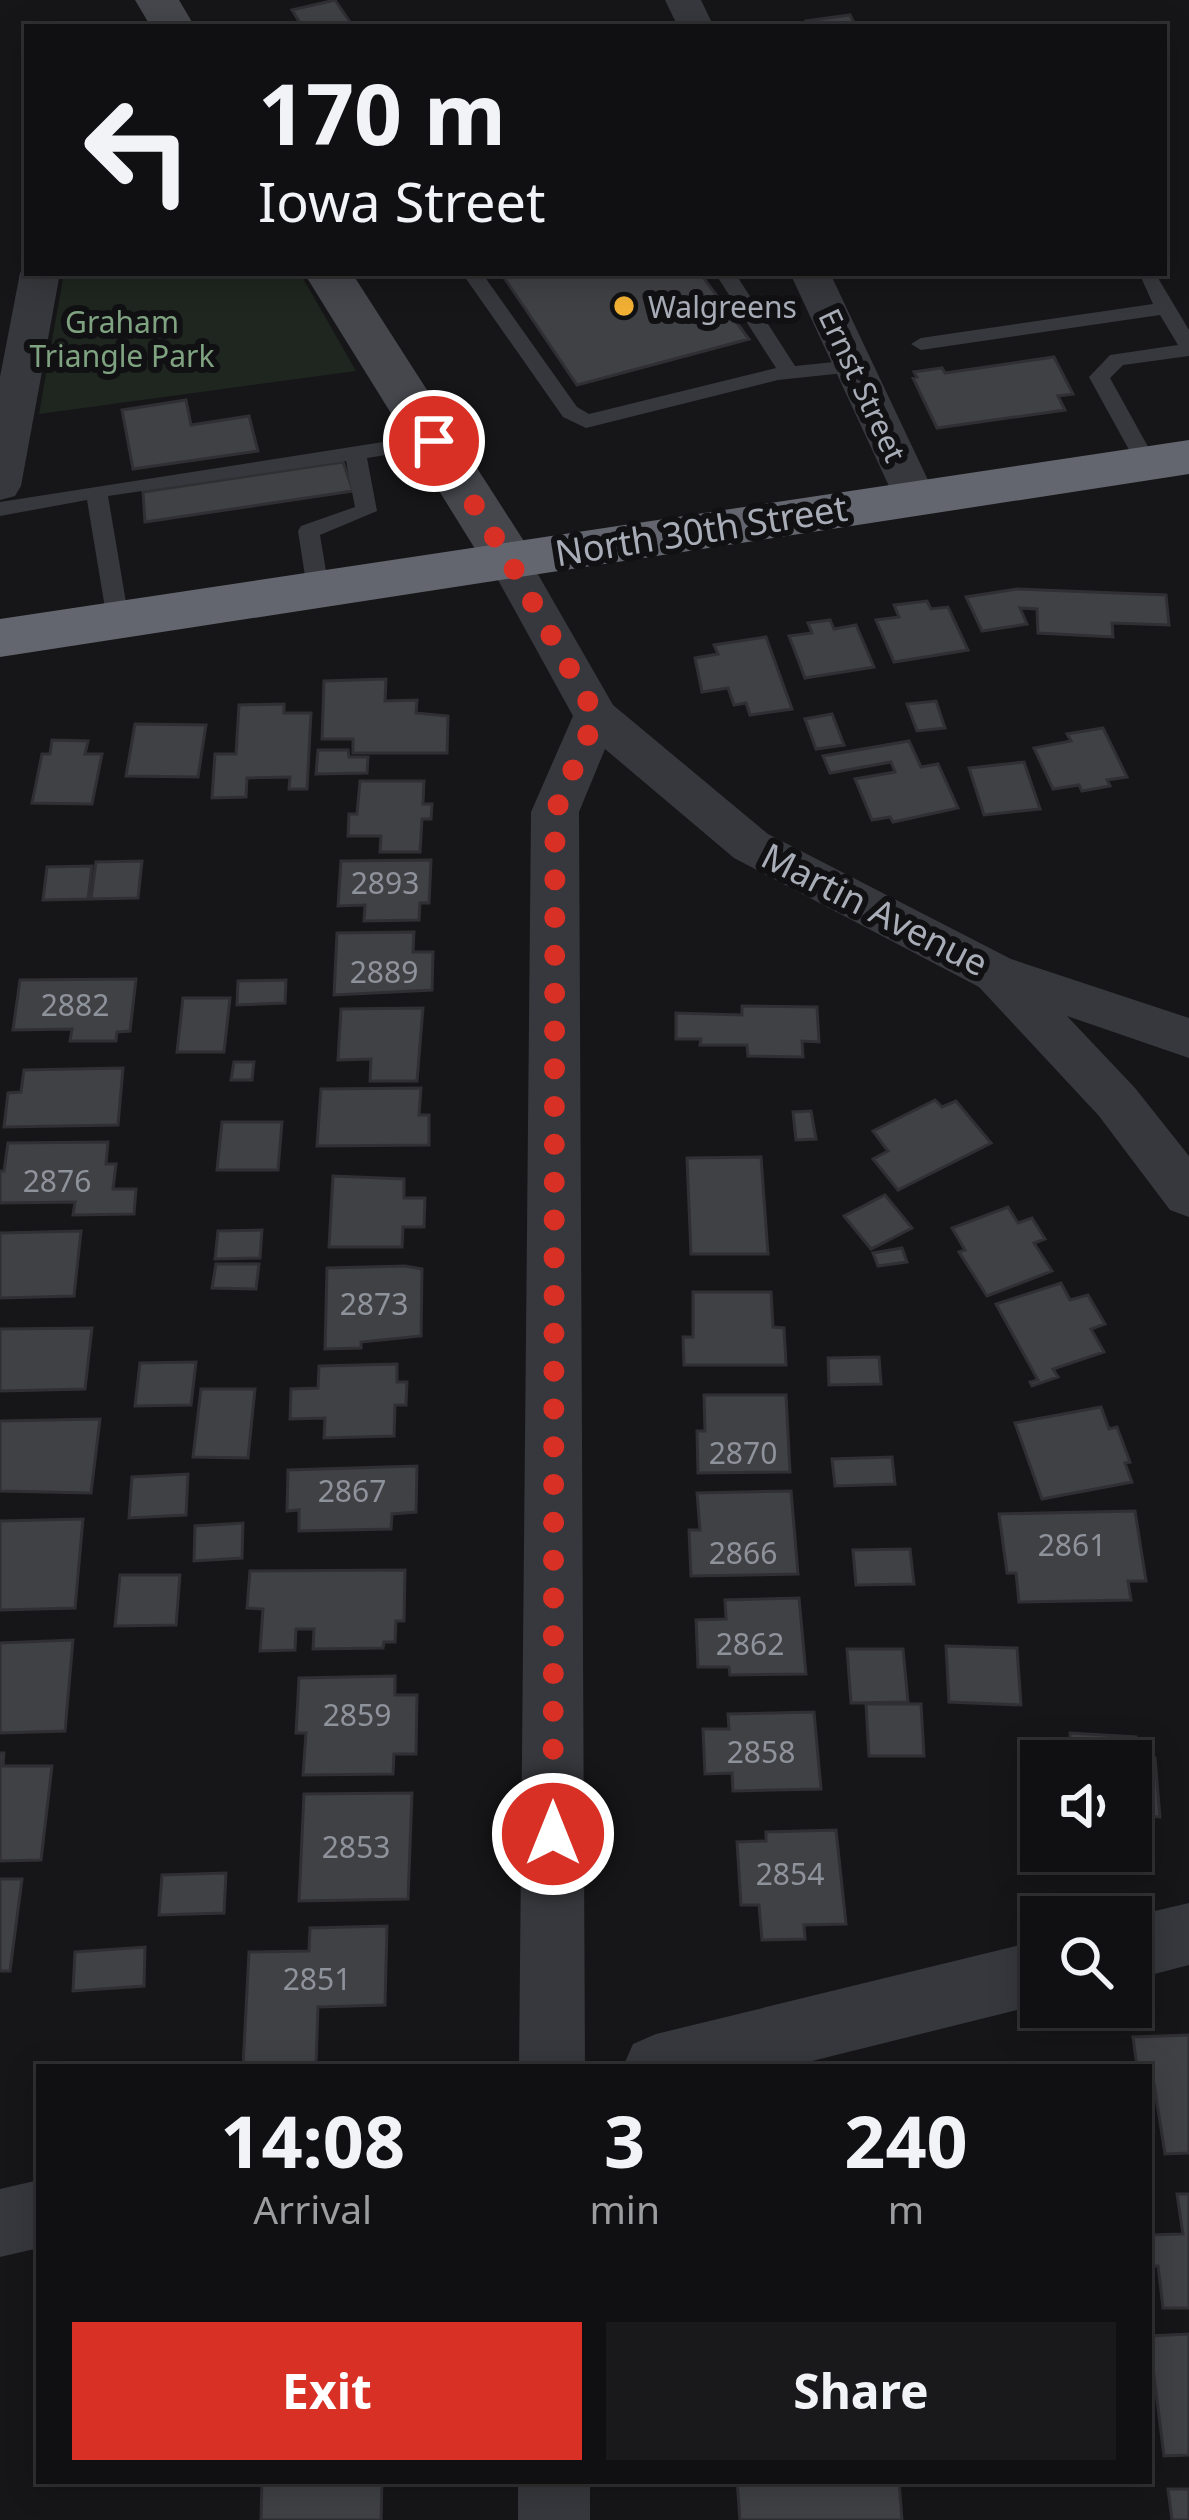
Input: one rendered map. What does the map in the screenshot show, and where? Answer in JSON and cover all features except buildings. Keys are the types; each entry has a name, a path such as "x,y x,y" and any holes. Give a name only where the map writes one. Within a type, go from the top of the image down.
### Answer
{"highway":[{"name":"North 30th Street","path":"0,638 1167,460"}],"main road":[{"path":"330,276 509,560"}],"street":[{"path":"1,484 39,276"},
{"name":"Ernst Street","path":"811,276 915,497"},
{"path":"509,560 596,716 555,812 552,2064"},
{"name":"Martin Avenue","path":"596,716 752,846 993,972 1189,1038"},
{"path":"993,972 1117,1102 1189,1195"},
{"path":"1152,1943 1189,1934"},
{"path":"668,2064 1020,1977"},
{"path":"0,2223 36,2215"},
{"path":"554,2484 554,2520"}],"lane":[{"path":"474,276 570,412 586,421 789,373 854,366"},
{"path":"727,276 789,373"},
{"path":"1147,276 1189,348 1117,359 1100,377 1167,460"},
{"path":"921,344 1166,308"},
{"path":"1,484 96,491 434,441"},
{"path":"317,590 309,531 366,511 355,452"},
{"path":"96,491 118,620"}],"green space":[{"name":"Graham Triangle Park","path":"63,276 302,276 356,371 39,414"}],"place":[{"name":"Walgreens","path":"624,306"}],"route":[{"path":"434,441 509,560 596,716 555,812 553,1834"}]}
